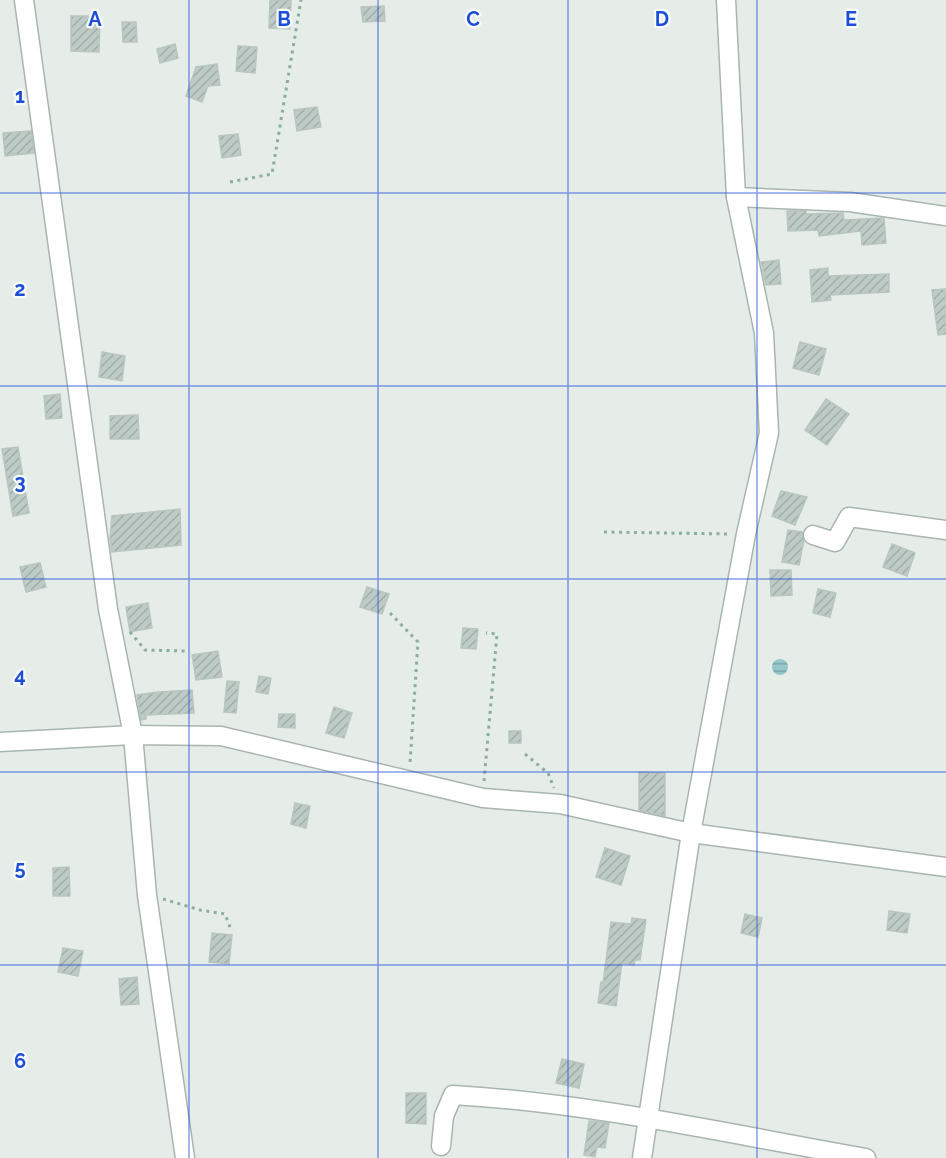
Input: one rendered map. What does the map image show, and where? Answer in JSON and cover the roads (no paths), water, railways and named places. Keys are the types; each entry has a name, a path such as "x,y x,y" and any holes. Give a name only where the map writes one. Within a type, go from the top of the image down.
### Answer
{"street":[{"path":"24,0 108,609 133,735 147,895 185,1158"},
{"path":"642,1158 691,833 746,534 769,433 764,333 736,197 726,0"},
{"path":"736,197 850,202 946,216"},
{"path":"813,535 835,542 849,517 946,530"},
{"path":"0,742 133,735 221,736 483,798 560,804 691,833 946,867"},
{"path":"441,1146 444,1116 453,1095 648,1118 866,1158"}],"water":[{"path":"780,659 786,661 788,667 786,673 780,675 774,673 772,667 774,661"}]}
